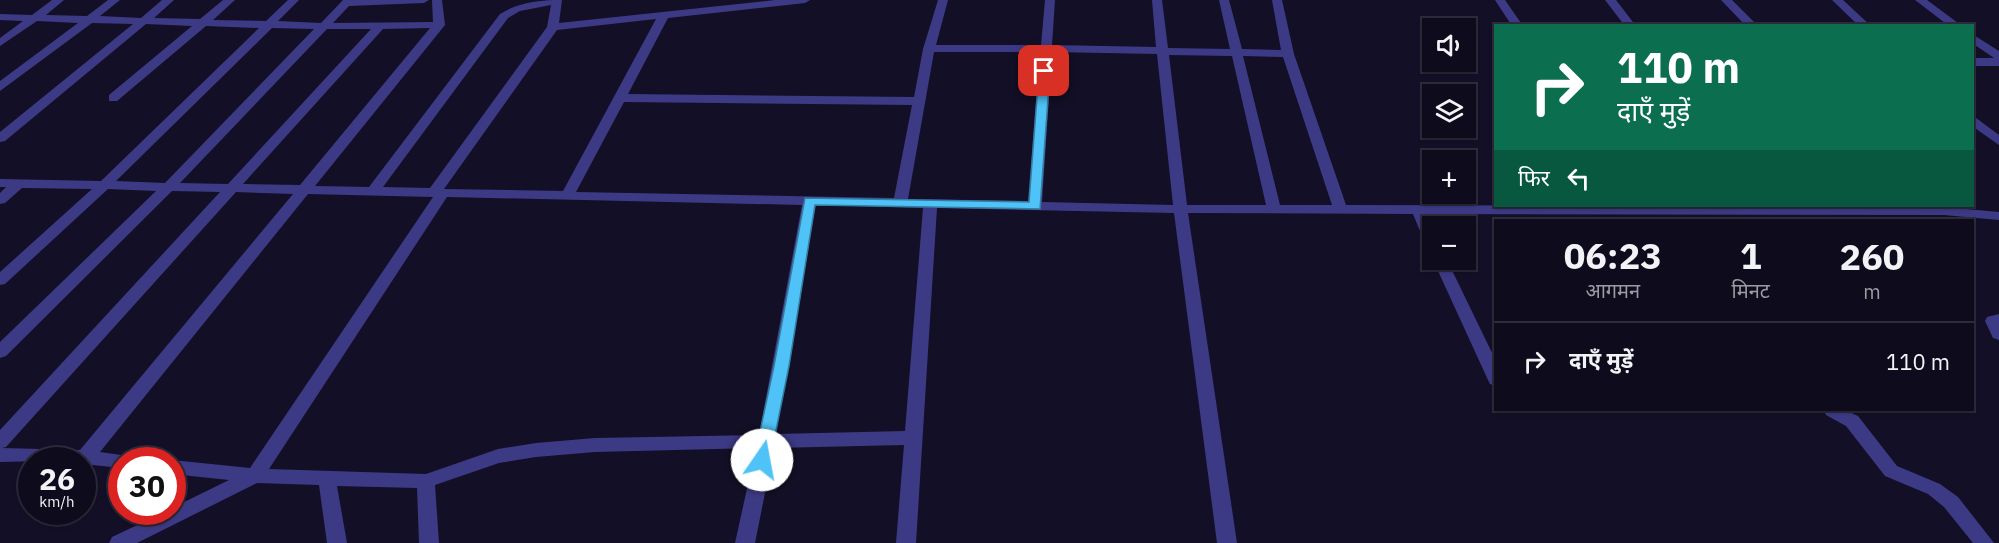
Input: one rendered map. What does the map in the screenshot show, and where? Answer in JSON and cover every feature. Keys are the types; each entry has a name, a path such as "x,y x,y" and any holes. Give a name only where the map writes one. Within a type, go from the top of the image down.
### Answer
{"street":[{"path":"0,43 59,0"},
{"path":"0,87 115,0"},
{"path":"0,138 169,0"},
{"path":"113,98 230,0"},
{"path":"0,280 106,184 294,0"},
{"path":"0,351 168,187 347,1 424,0"},
{"path":"92,447 439,25 437,0"},
{"path":"553,27 805,0"},
{"path":"900,202 929,49 943,0"},
{"path":"1035,206 1050,0"},
{"path":"1157,0 1180,209 1227,543"},
{"path":"1224,0 1274,210"},
{"path":"1277,0 1288,54 1340,208"},
{"path":"1500,0 1517,24"},
{"path":"1610,0 1629,24"},
{"path":"1726,0 1751,24"},
{"path":"1837,0 1864,24"},
{"path":"1920,0 1954,24"},
{"path":"119,543 255,476 438,193 553,27 557,1 506,6 372,192"},
{"path":"567,196 664,15"},
{"path":"0,17 321,26 439,25"},
{"path":"0,442 379,27"},
{"path":"1974,38 1999,57"},
{"path":"929,49 1046,48 1288,54"},
{"path":"1974,62 1999,62"},
{"path":"619,98 919,101"},
{"path":"1974,120 1999,141"},
{"path":"0,183 1180,209 1633,208 1672,216 1783,208 1941,208 1999,216"},
{"path":"0,200 18,184"},
{"path":"746,543 782,366 810,201"},
{"path":"906,543 930,204"},
{"path":"1418,209 1422,219"},
{"path":"1445,270 1494,376"},
{"path":"1999,319 1993,321 1999,334"},
{"path":"1834,411 1852,421 1891,471 1934,489 1951,502 1984,543"},
{"path":"186,469 255,476 426,481 498,456 536,450 766,440 914,438"},
{"path":"0,455 18,455"},
{"path":"327,479 336,543"},
{"path":"426,481 429,543"}],"route":[{"path":"762,460 782,366 810,201 1035,206 1044,71"}]}
